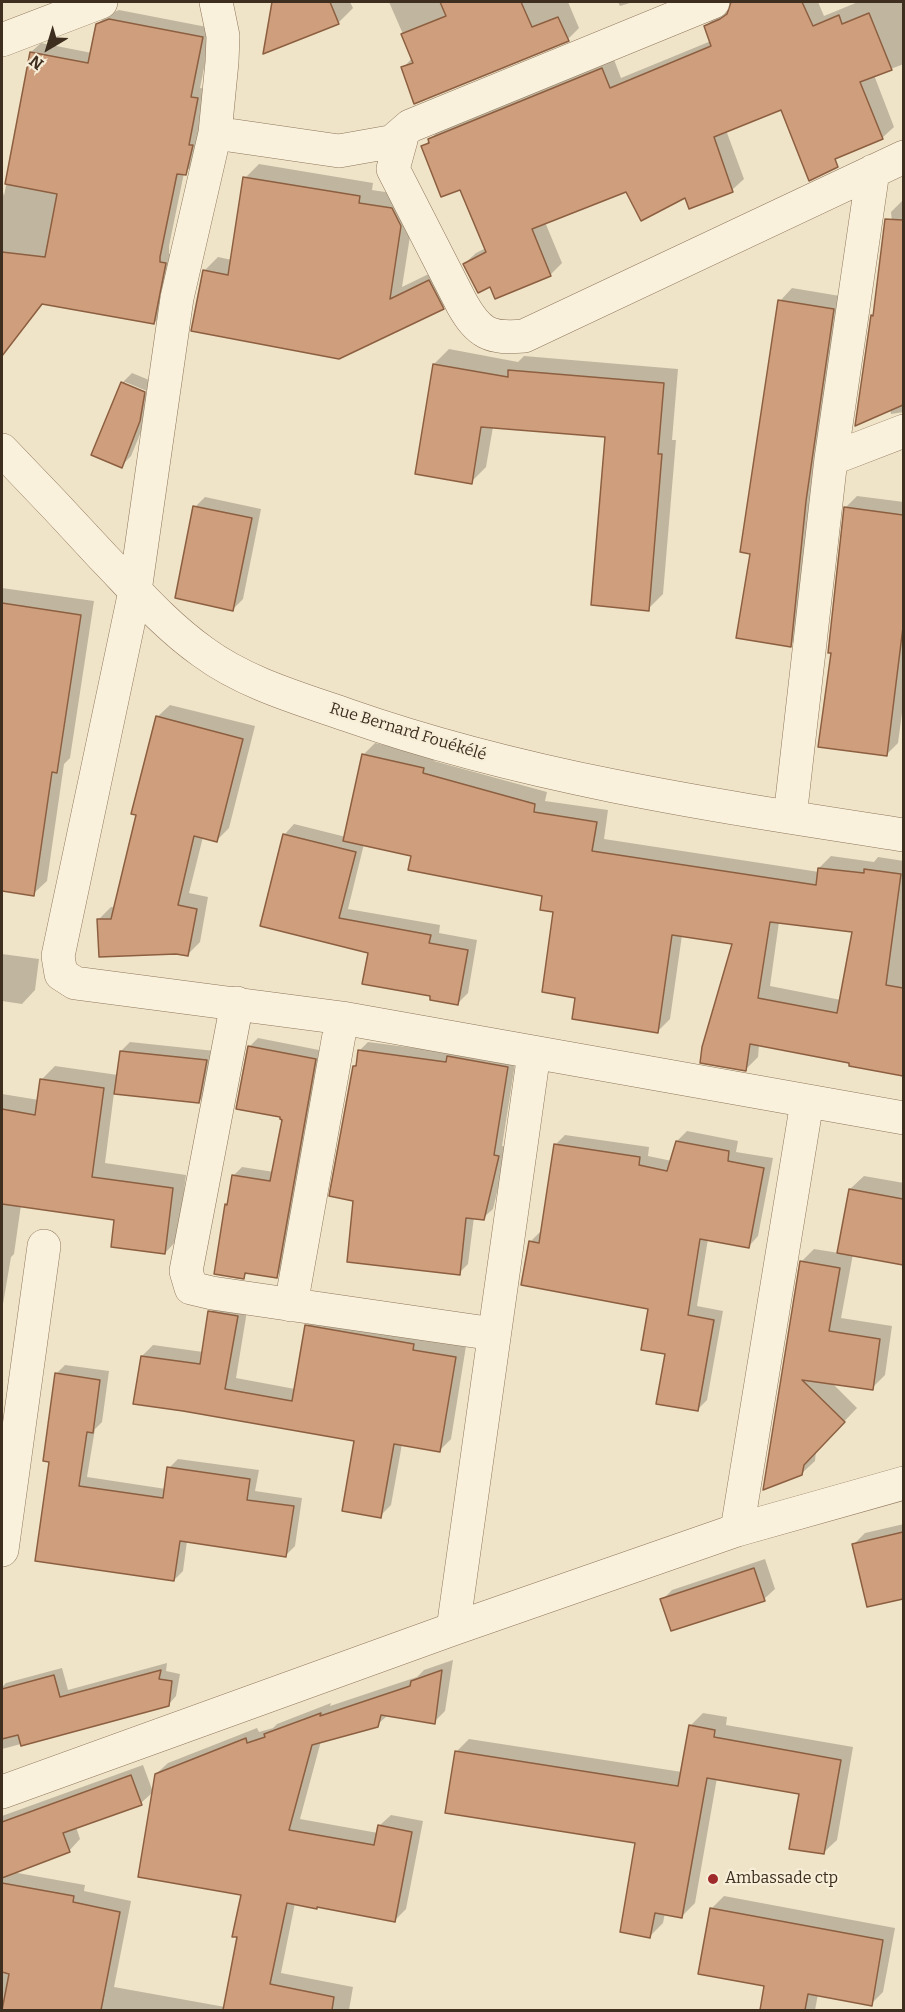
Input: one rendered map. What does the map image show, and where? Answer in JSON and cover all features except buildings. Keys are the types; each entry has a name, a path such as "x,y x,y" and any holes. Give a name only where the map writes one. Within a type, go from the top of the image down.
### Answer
{"street":[{"path":"2,40 101,2"},
{"path":"216,2 223,36 215,133 177,298 135,591 58,956 61,974 75,983 342,1018 903,1118"},
{"path":"401,140 395,139 410,126 713,2"},
{"path":"215,133 339,151 401,140"},
{"path":"401,140 393,169 462,304 472,323 489,335 504,338 524,336 903,157"},
{"path":"790,817 831,459 873,171"},
{"path":"831,459 903,431"},
{"name":"Rue Bernard Fouékélé","path":"2,450 162,619 203,652 229,668 275,690 384,728 546,772 663,796 903,835"},
{"path":"237,1003 186,1271 190,1287 212,1293 494,1335"},
{"path":"291,1305 342,1018"},
{"path":"453,1629 534,1053"},
{"path":"737,1530 807,1102"},
{"path":"2,1551 44,1246"},
{"path":"2,1792 453,1629 737,1530 903,1483"}],"place":[{"name":"Ambassade ctp","path":"713,1879"}]}
